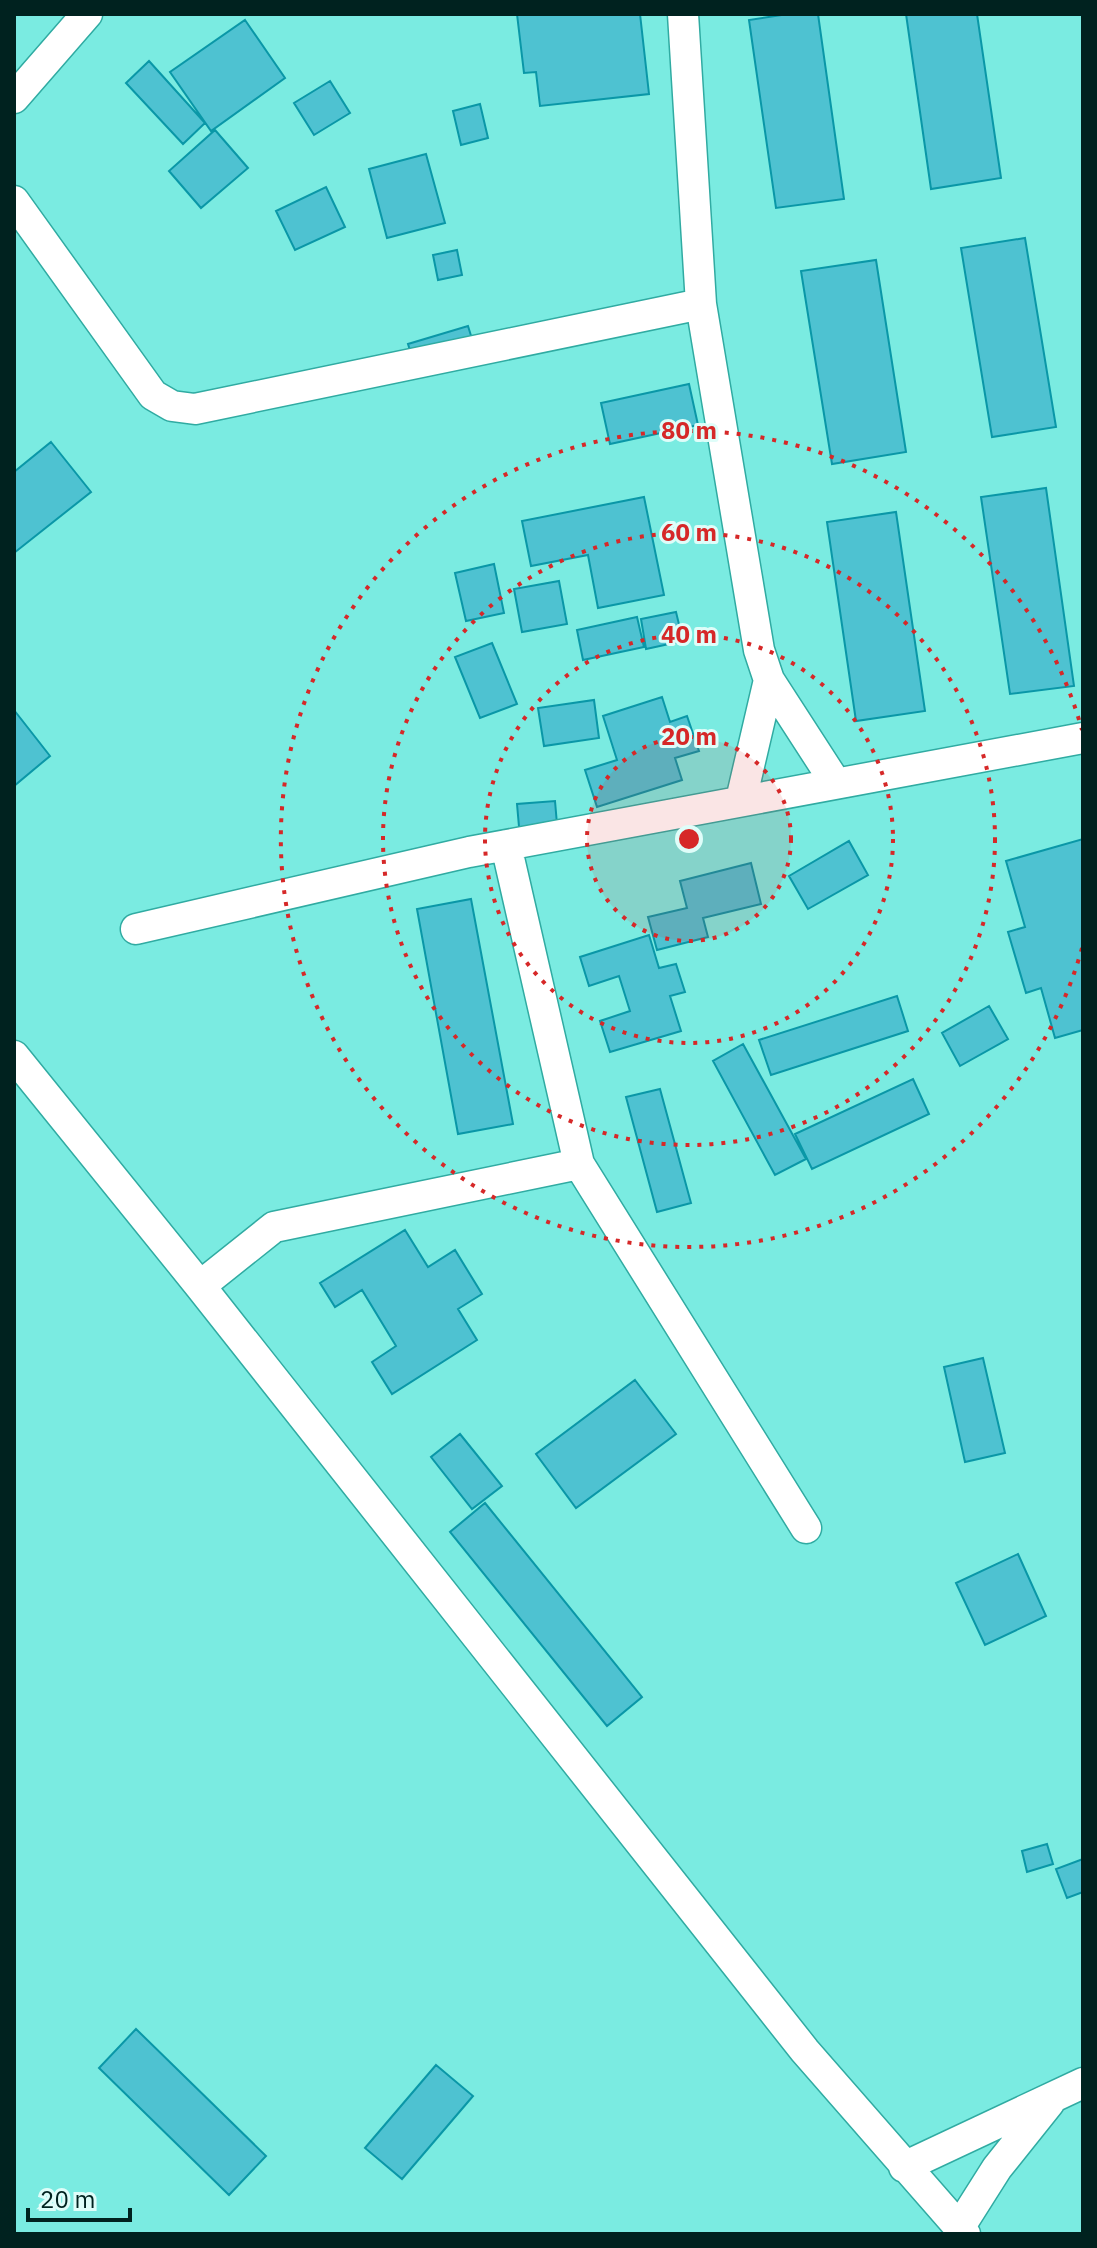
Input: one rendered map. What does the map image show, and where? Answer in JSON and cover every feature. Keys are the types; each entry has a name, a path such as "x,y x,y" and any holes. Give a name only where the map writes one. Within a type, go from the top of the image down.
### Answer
{"street":[{"path":"14,98 87,14"},
{"path":"683,14 701,304 759,650 769,680 835,782"},
{"path":"14,201 153,395 172,406 195,409 701,304"},
{"path":"741,800 769,680"},
{"path":"136,929 506,845 1083,738"},
{"path":"506,845 579,1164 806,1528"},
{"path":"14,1056 200,1286 805,2051 962,2231 997,2168 1055,2095"},
{"path":"200,1286 274,1227 579,1164"},
{"path":"904,2167 1083,2083"}],"building":[{"path":"517,14 640,14 649,94 540,106 536,72 524,73"},
{"path":"788,14 818,14 844,199 776,208 749,20"},
{"path":"906,14 977,14 1001,178 931,189"},
{"path":"245,20 285,78 211,131 170,72"},
{"path":"149,61 205,123 183,144 126,83"},
{"path":"330,81 350,113 314,135 294,103"},
{"path":"480,104 488,138 461,145 453,111"},
{"path":"215,130 248,168 201,208 169,171"},
{"path":"426,154 445,223 387,238 369,169"},
{"path":"326,187 345,227 295,250 276,211"},
{"path":"1025,238 1056,427 992,437 961,248"},
{"path":"457,250 462,275 438,280 433,255"},
{"path":"876,260 906,452 832,464 801,271"},
{"path":"468,326 477,355 417,373 408,344"},
{"path":"689,384 698,425 610,444 601,403"},
{"path":"51,442 91,492 14,553 14,472"},
{"path":"1046,488 1074,686 1010,694 981,497"},
{"path":"644,497 664,595 598,608 588,555 531,566 522,521"},
{"path":"896,512 925,711 856,721 827,522"},
{"path":"494,564 504,613 466,621 455,573"},
{"path":"559,581 567,624 522,632 514,589"},
{"path":"676,612 683,641 646,649 641,619"},
{"path":"637,617 644,647 583,660 577,630"},
{"path":"492,643 517,704 480,718 455,657"},
{"path":"662,697 670,722 687,716 699,751 675,758 682,780 597,807 585,770 617,760 603,716"},
{"path":"594,700 599,738 544,746 538,708"},
{"path":"14,710 50,756 14,786"},
{"path":"555,801 558,836 520,838 517,804"},
{"path":"1083,839 1083,1030 1055,1038 1041,988 1026,993 1008,932 1025,927 1006,861"},
{"path":"849,841 868,875 808,909 789,876"},
{"path":"751,863 761,904 703,918 708,937 657,950 648,917 687,908 680,881"},
{"path":"471,899 513,1124 458,1134 417,909"},
{"path":"649,935 659,968 676,964 685,992 670,996 681,1031 610,1052 600,1021 630,1011 619,976 589,986 580,957"},
{"path":"897,996 908,1031 771,1075 759,1040"},
{"path":"989,1006 1008,1039 960,1066 942,1033"},
{"path":"743,1044 806,1159 775,1175 713,1061"},
{"path":"913,1079 929,1114 812,1169 795,1134"},
{"path":"660,1089 691,1203 657,1212 626,1097"},
{"path":"405,1230 428,1267 455,1250 482,1294 458,1309 477,1340 392,1394 372,1362 396,1346 362,1290 335,1307 320,1283"},
{"path":"983,1358 1005,1453 965,1462 944,1367"},
{"path":"635,1380 676,1434 576,1508 536,1454"},
{"path":"460,1434 502,1486 472,1509 431,1457"},
{"path":"485,1503 642,1697 607,1726 450,1532"},
{"path":"1018,1554 1046,1616 985,1645 956,1583"},
{"path":"1047,1844 1053,1864 1027,1872 1022,1851"},
{"path":"1083,1859 1083,1892 1067,1898 1056,1869"},
{"path":"136,2029 266,2156 229,2195 99,2068"},
{"path":"436,2065 473,2096 402,2179 365,2148"}]}
